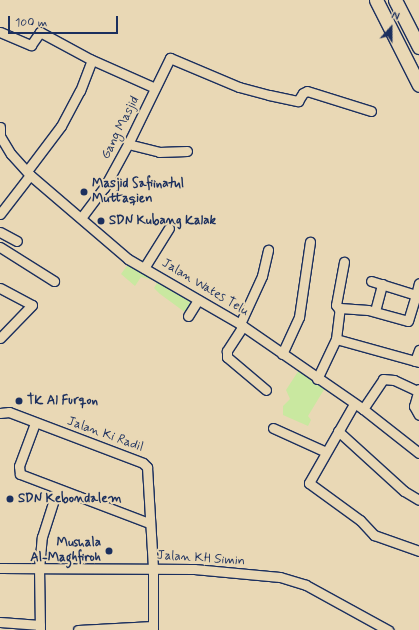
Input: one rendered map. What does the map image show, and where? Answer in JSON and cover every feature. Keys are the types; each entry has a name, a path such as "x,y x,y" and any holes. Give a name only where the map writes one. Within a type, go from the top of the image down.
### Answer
{"highway":[{"path":"376,0 419,84"},
{"path":"395,0 419,47"}],"street":[{"path":"0,32 31,45 40,32 91,60 156,88"},
{"name":"Gang Masjid","path":"81,218 104,188 128,144 170,58 239,87 269,95 298,101 303,92 307,91 370,111"},
{"path":"0,214 61,126 80,90 91,60"},
{"name":"Jalan Wates Telu","path":"0,127 0,136 15,160 28,173 128,259 242,325 317,379 358,406 419,453"},
{"path":"128,144 159,152 187,151"},
{"path":"144,268 169,228"},
{"path":"0,232 17,241"},
{"path":"282,354 299,316 310,242"},
{"path":"0,247 54,281"},
{"path":"266,390 227,357 227,351 242,325 262,276 268,250"},
{"path":"317,379 336,339 339,309 336,305 344,262"},
{"path":"371,281 416,295"},
{"path":"339,309 342,307 375,312 408,321 419,283"},
{"path":"375,312 382,284"},
{"path":"0,288 32,305 0,338"},
{"path":"188,316 198,300"},
{"path":"336,339 417,361 419,350"},
{"path":"419,415 414,406 419,390 394,380 383,379 358,406 338,431 309,482 312,486 360,520 374,535 419,551"},
{"name":"Jalan Ki Radil","path":"0,413 9,412 143,463 147,467 149,523 153,568 153,628"},
{"path":"36,423 18,471 57,490 149,523"},
{"path":"273,428 326,452"},
{"path":"338,431 404,491 419,500"},
{"path":"0,622 40,627 39,569 42,537 57,490"},
{"name":"Jalan KH Simin","path":"0,568 153,568 201,570 293,580 322,593 388,630"},
{"path":"78,630 153,628"}],"green space":[{"path":"129,263 195,301 186,313 154,288 157,283 153,280 141,277 135,286 121,274"},
{"path":"299,370 325,388 308,416 311,420 308,426 283,415 283,406 290,399 286,390"}],"place":[{"name":"Masjid Safiinatul Muttaqien","path":"84,192"},
{"name":"SDN Kubang Kalak","path":"101,221"},
{"name":"TK Al Furqon","path":"19,401"},
{"name":"SDN Kebondalem","path":"10,499"},
{"name":"Mushala Al-Maghfiroh","path":"109,551"}]}
